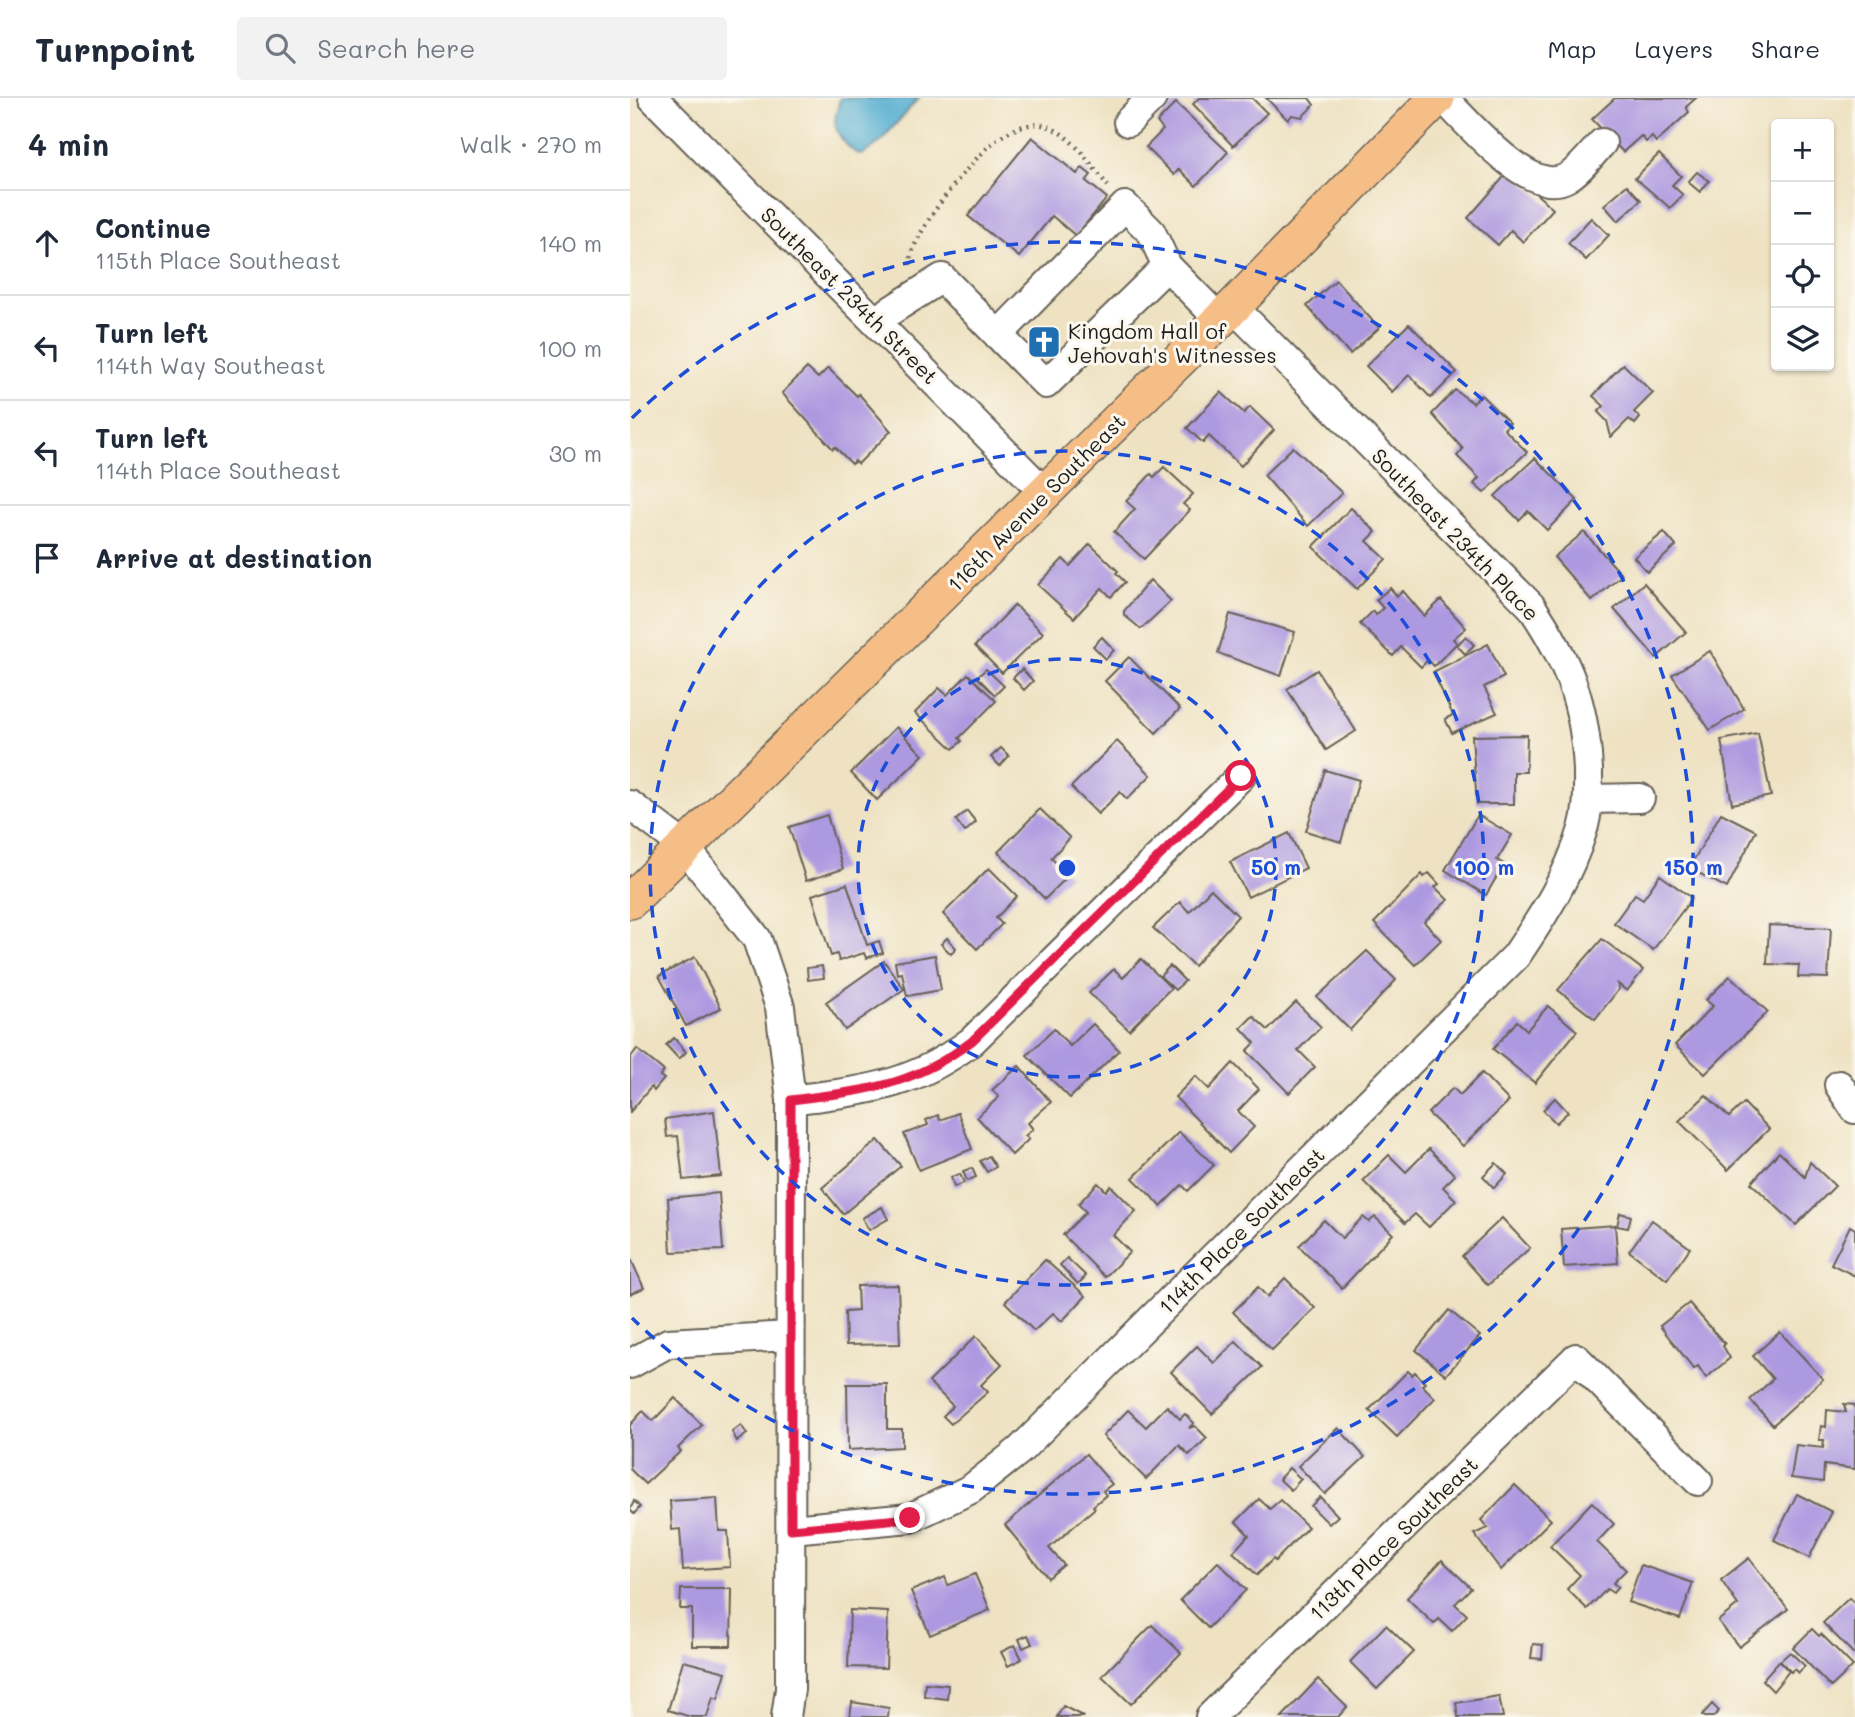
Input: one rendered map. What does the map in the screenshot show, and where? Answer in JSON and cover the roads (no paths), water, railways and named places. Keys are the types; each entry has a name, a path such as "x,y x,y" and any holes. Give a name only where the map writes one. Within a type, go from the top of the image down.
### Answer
{"main road":[{"name":"116th Avenue Southeast","path":"630,901 1226,314 1437,98"}],"street":[{"name":"Southeast 234th Street","path":"653,98 1045,493"},
{"path":"1128,122 1152,98"},
{"path":"1443,98 1510,162 1537,181 1551,183 1568,177 1602,143"},
{"name":"Southeast 234th Place","path":"998,335 1125,206 1151,233 1167,265 1226,314 1531,606 1557,645 1576,687 1586,734 1589,799"},
{"path":"876,320 942,278 1046,384 1167,265"},
{"path":"791,1100 881,1087 942,1064 972,1041 1241,776"},
{"path":"1589,799 1640,798"},
{"name":"114th Place Southeast","path":"791,1529 910,1518 971,1489 1020,1450 1516,956 1554,900 1584,828 1589,799"},
{"path":"630,805 684,846 757,939 780,1007 791,1100 790,1689 786,1717"},
{"path":"1839,1086 1855,1109"},
{"path":"630,1364 668,1343 789,1336"},
{"name":"113th Place Southeast","path":"1210,1717 1576,1358 1698,1481"}],"water":[{"path":"840,98 919,98 878,144 862,155 840,137 835,118"}],"place":[{"name":"Kingdom Hall of Jehovah's Witnesses","path":"1044,342"}]}
